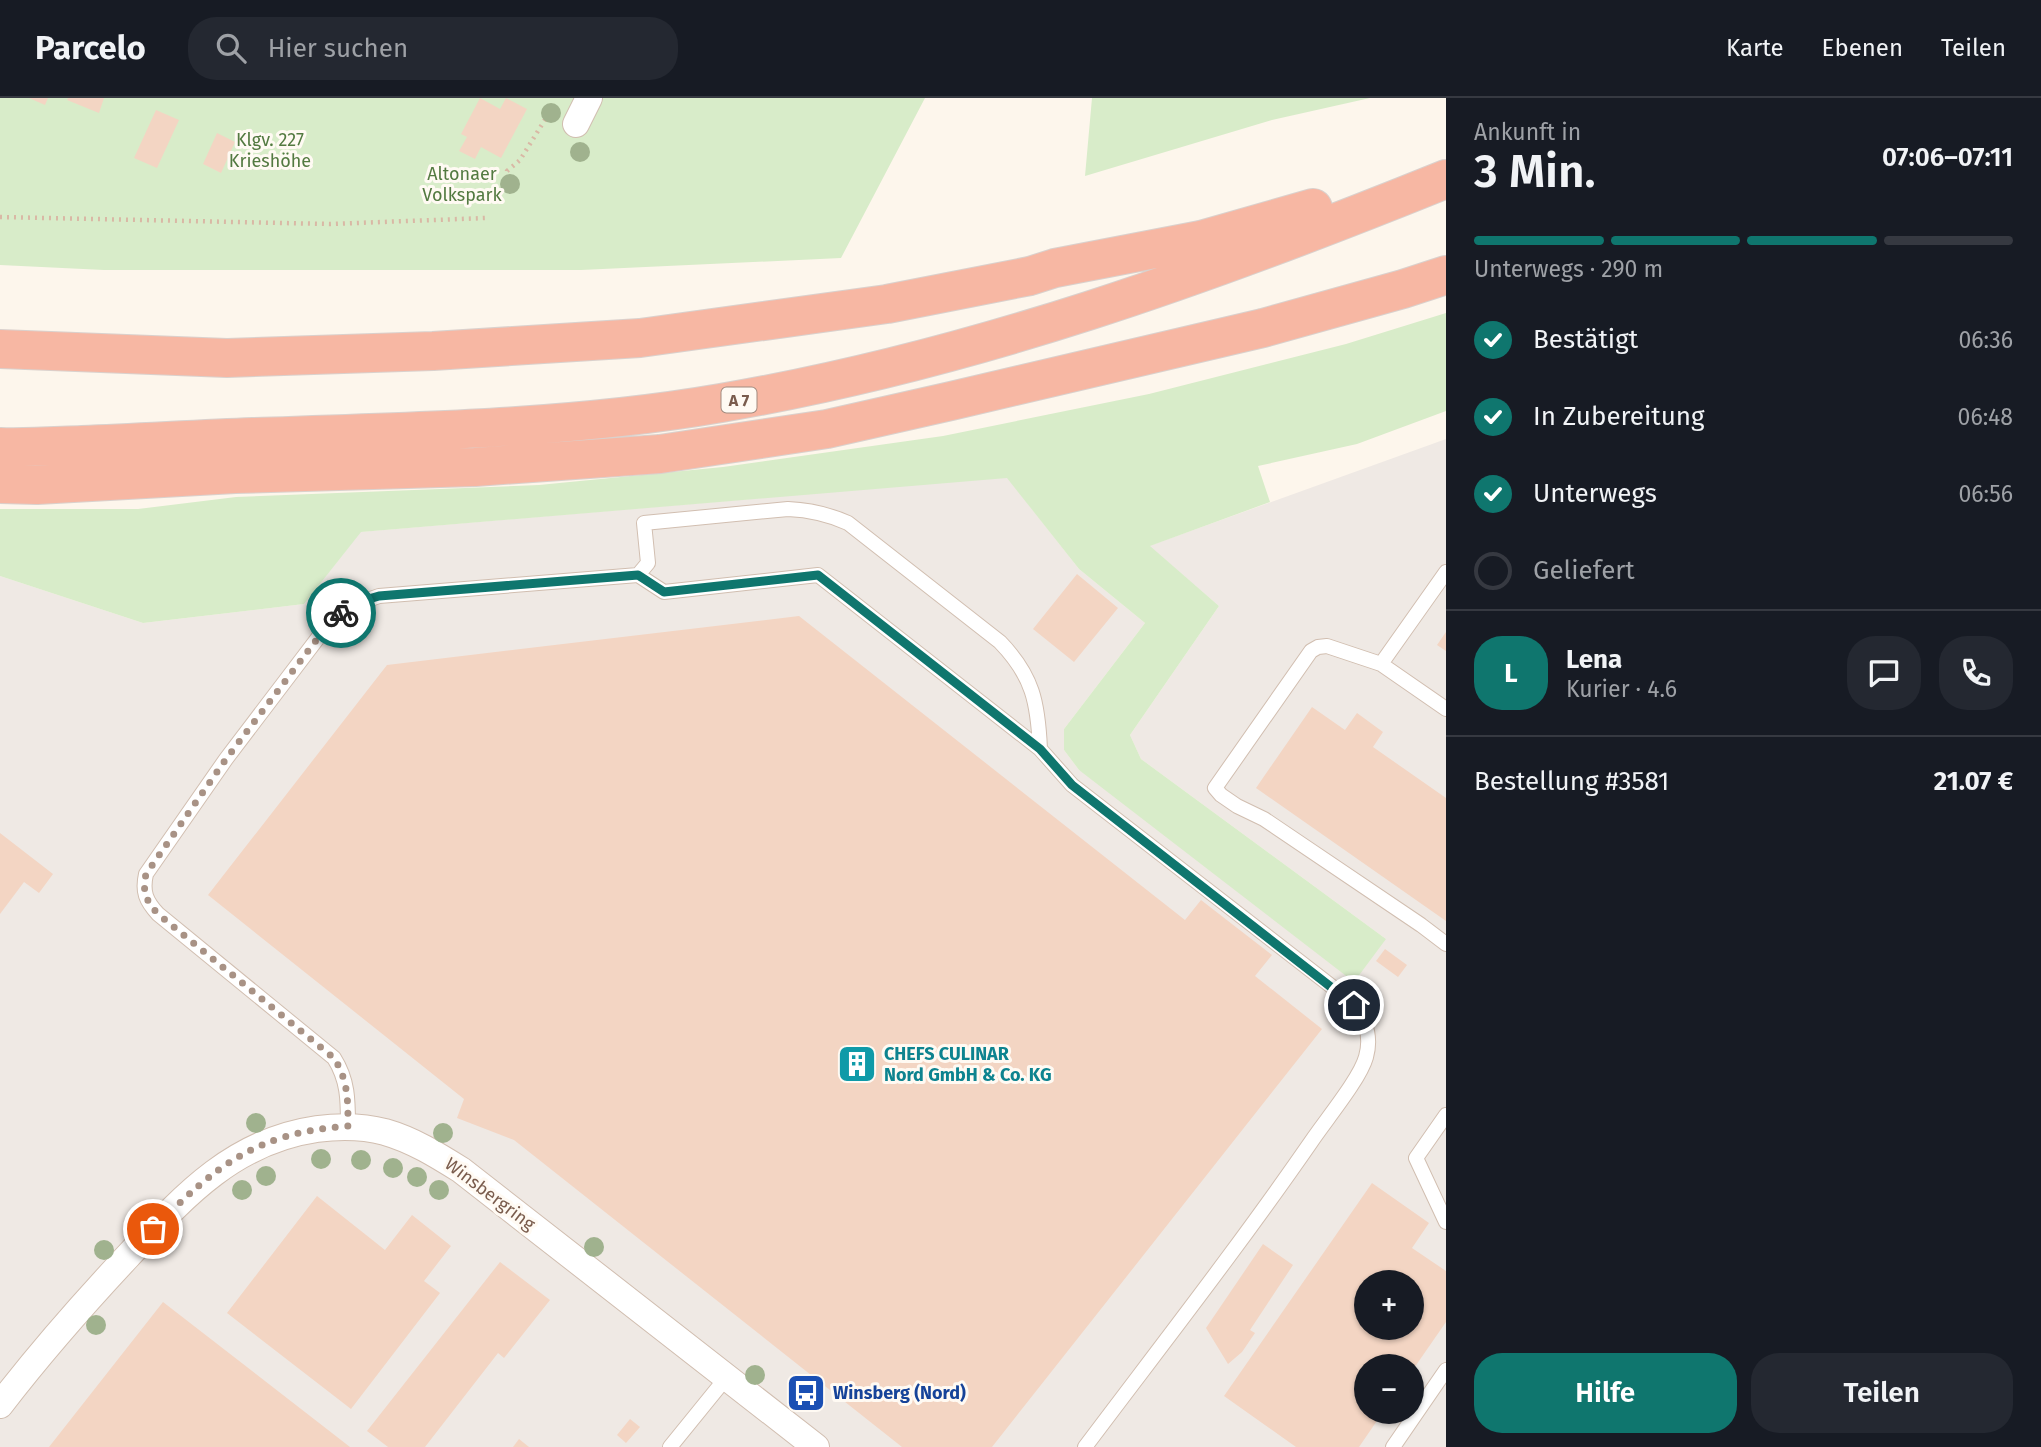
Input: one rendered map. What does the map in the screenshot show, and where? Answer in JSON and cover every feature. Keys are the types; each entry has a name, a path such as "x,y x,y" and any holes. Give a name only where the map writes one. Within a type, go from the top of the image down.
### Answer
{"highway":[{"path":"0,348 227,358 433,351 640,338 887,304 1030,276 1055,268 1201,240 1446,169"},
{"name":"A 7","path":"0,447 506,426 640,415 719,404 845,380 1058,322 1201,274 1446,179"},
{"path":"0,484 37,485 234,474 475,467 660,454 827,429 951,401 1263,328 1446,275"}],"street":[{"path":"576,124 589,98"},
{"name":"Winsbergring","path":"0,1405 74,1315 153,1229 207,1177 246,1150 267,1141 307,1130 348,1126 402,1138 461,1170 816,1447"}],"lane":[{"path":"638,575 648,563 643,523 788,509 828,514 848,523 1011,653 1025,673 1034,694 1040,749"},
{"path":"1381,664 1446,572"},
{"path":"348,1126 347,1086 334,1058 158,914 147,902 143,887 146,874 226,759 327,626 344,611 362,601 379,596 638,575 664,592 818,575 1040,749 1072,785 1354,1005 1366,1025 1366,1059 1346,1091 1284,1180 1085,1447"},
{"path":"1446,709 1381,664 1327,646 1318,647 1311,651 1215,788 1229,801 1264,819 1446,944"},
{"path":"1446,1115 1416,1158 1446,1222"},
{"path":"1393,1447 1446,1370"},
{"path":"670,1447 726,1377"}],"path":[{"path":"506,186 507,172 520,160 553,108"},
{"path":"0,217 330,224 486,218"}],"shaded area":[{"path":"1446,439 1446,1447 0,1447 0,576 143,623 304,604 360,532 1007,477 1079,569 1145,623 1064,729 1064,750 1079,770 1386,939 1141,759 1130,735 1219,606 1149,546"}],"green space":[{"name":"Altonaer Volkspark","path":"0,98 925,98 841,258 581,270 104,270 0,265"},
{"path":"1092,98 1370,98 1272,120 1085,176"},
{"path":"1446,313 1446,411 1357,444 1258,466 1270,502 1150,546 1219,606 1130,735 1141,759 1386,939 1354,982 1079,770 1064,750 1064,729 1145,623 1079,569 1007,478 361,532 304,604 143,623 0,576 0,509 138,509 236,497 539,485 723,467 943,436 1149,394 1346,344"}],"building":[{"path":"29,98 48,98 45,105"},
{"path":"104,98 99,113 67,100"},
{"path":"480,98 500,109 506,98 527,109 501,158 481,147 475,159 459,151 467,137 461,134"},
{"path":"156,110 179,120 157,168 134,158"},
{"path":"217,133 235,142 221,173 203,164"},
{"path":"1077,574 1118,608 1074,662 1033,629"},
{"name":"CHEFS CULINAR Nord GmbH & Co. KG","path":"799,616 1185,920 1201,900 1272,955 1255,976 1322,1029 992,1447 902,1447 514,1140 457,1118 464,1099 208,895 387,665"},
{"path":"1446,632 1446,651 1437,645"},
{"path":"1312,707 1345,730 1357,713 1383,732 1373,747 1446,798 1446,921 1256,788"},
{"path":"0,833 53,874 39,893 24,882 0,914"},
{"path":"1385,949 1407,965 1398,977 1376,961"},
{"path":"1372,1183 1429,1223 1412,1248 1446,1271 1446,1322 1424,1354 1354,1354 1354,1424 1375,1424 1359,1447 1296,1447 1224,1396"},
{"path":"317,1196 385,1250 412,1215 451,1246 424,1281 440,1293 351,1409 227,1313"},
{"path":"1263,1244 1293,1265 1250,1330 1255,1333 1242,1352 1228,1364 1206,1328"},
{"path":"500,1262 550,1300 504,1358 498,1353 425,1447 388,1447 367,1431"},
{"path":"163,1302 350,1447 49,1447"},
{"path":"630,1419 640,1427 626,1443 617,1435"},
{"path":"519,1439 529,1447 513,1447"}],"way so far":[{"path":"153,1229 207,1177 246,1150 307,1130 348,1126 347,1086 334,1058 158,914 147,902 143,887 146,874 226,759 327,626 341,613"}],"place":[{"name":"CHEFS CULINAR Nord GmbH & Co. KG","path":"857,1064"},
{"name":"Winsberg (Nord)","path":"806,1393"}],"route":[{"path":"341,613 362,601 379,596 638,575 664,592 818,575 1040,749 1072,785 1354,1005"}],"park label":[{"name":"Klgv. 227 Krieshöhe","path":"270,150"}]}
